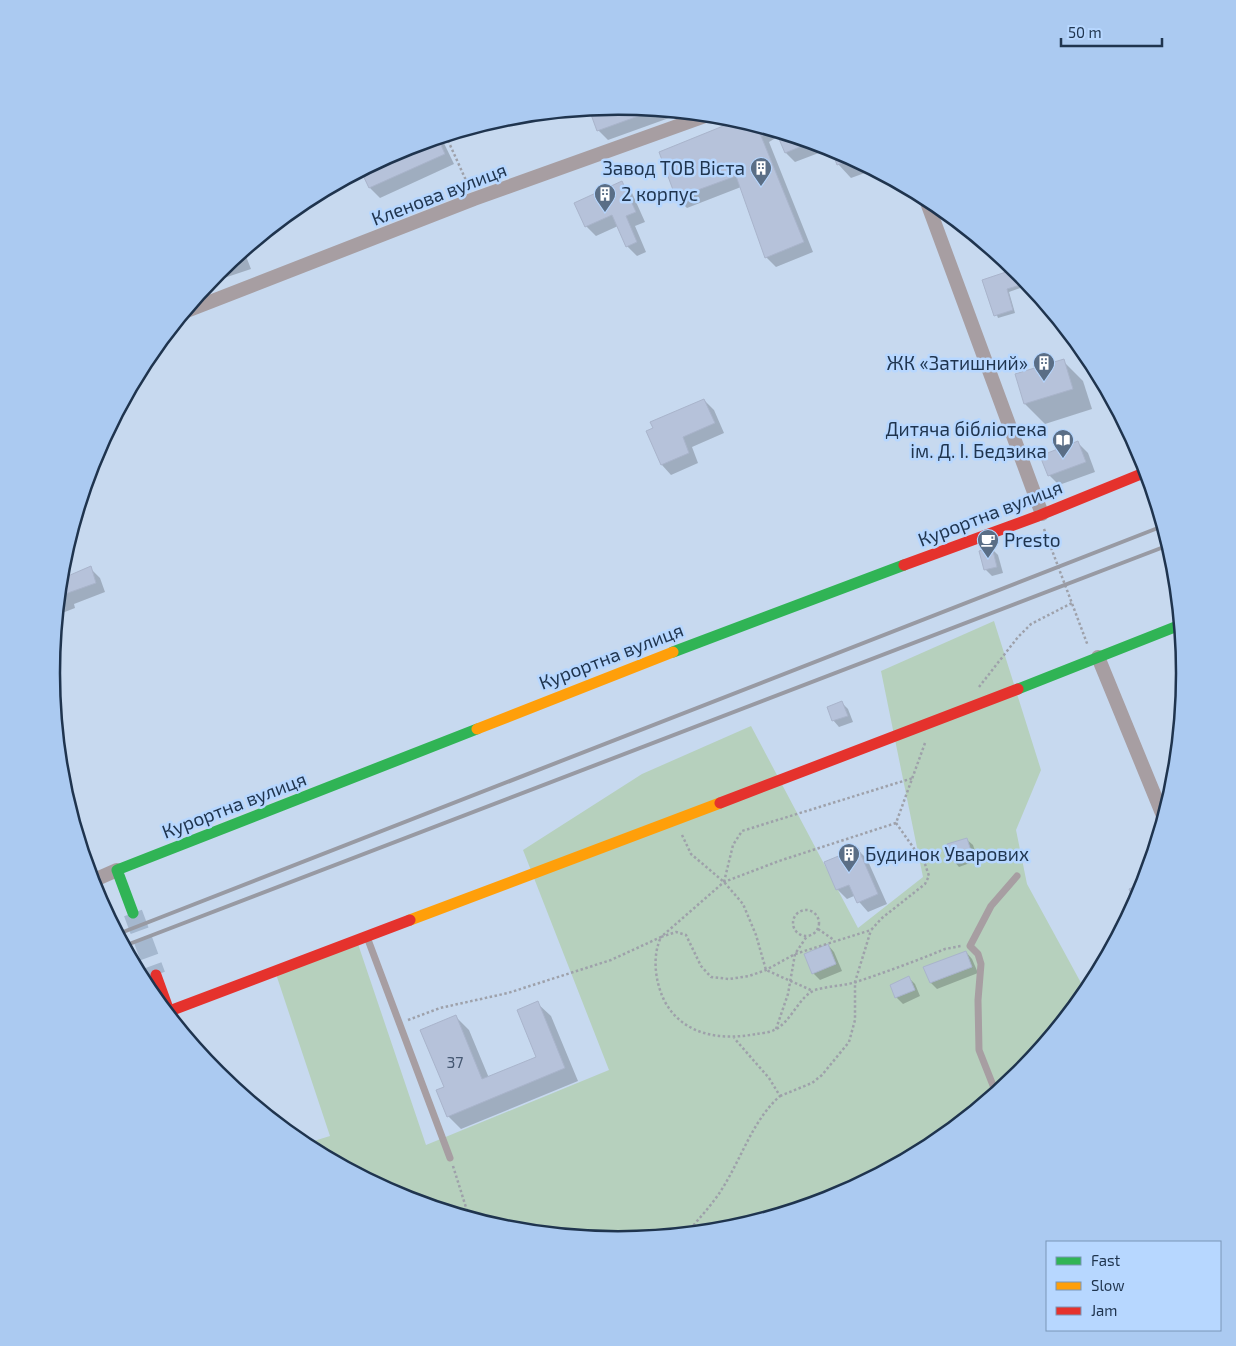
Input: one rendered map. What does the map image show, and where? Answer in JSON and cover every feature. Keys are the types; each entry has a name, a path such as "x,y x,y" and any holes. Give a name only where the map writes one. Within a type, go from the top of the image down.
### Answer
{"street":[{"name":"Кленова вулиця","path":"196,307 474,199 693,120"},
{"path":"930,210 1040,515"},
{"name":"Курортна вулиця","path":"99,878 750,622 1040,515 1139,475"},
{"path":"173,1010 932,723 1174,626"},
{"path":"1096,658 1159,807"},
{"path":"117,870 133,913"},
{"path":"156,975 163,995"}],"lane":[{"path":"993,1086 980,1050 978,1009 981,964 978,954 970,946 991,906 1017,876"},
{"path":"367,936 450,1158"}],"path":[{"path":"449,142 474,199"},
{"path":"1040,515 1072,603 1096,658"},
{"path":"966,709 981,683 1018,637 1031,624 1072,603"},
{"path":"896,823 932,723"},
{"path":"724,882 733,845 742,831 913,778"},
{"path":"676,820 691,854 724,882 739,898 750,919 766,970 813,991"},
{"path":"896,823 779,860 724,882 661,937 656,953 656,964 662,995 670,1011 680,1022 693,1030 714,1036 734,1038 775,1030 813,991 855,982 946,949 970,946"},
{"path":"694,1226 725,1185 767,1107 780,1096 812,1083 822,1075 849,1042 855,1020 855,982 871,930 882,918 925,884 929,876 925,864 896,823"},
{"path":"775,1030 791,981 795,954 807,936 818,929 820,920 815,912 801,910 795,916 793,924 796,932 807,936"},
{"path":"818,929 834,940"},
{"path":"400,1023 440,1008 508,993 588,969 676,932 686,935 703,969 715,978 729,980 766,970 795,954 834,940 871,930"},
{"path":"734,1038 769,1078 780,1096"},
{"path":"450,1158 467,1210"}],"green space":[{"path":"994,621 1041,770 1016,830 1027,884 1081,984 1038,1041 986,1093 928,1137 897,1156 832,1189 762,1212 691,1226 654,1230 582,1230 509,1220 474,1212 404,1189 339,1156 314,1141 330,1136 275,971 358,944 426,1145 609,1070 523,850 642,774 751,726 858,928 923,877 881,671"}],"building":[{"path":"591,116 640,116 597,131"},
{"name":"Завод ТОВ Віста","path":"724,126 760,134 804,242 765,258 736,176 676,198 659,152"},
{"path":"779,139 801,146 785,153"},
{"path":"441,144 445,154 369,188 364,177 404,157"},
{"path":"835,158 843,163 837,165"},
{"name":"2 корпус","path":"622,181 636,212 626,216 637,242 626,247 612,215 585,227 574,203"},
{"path":"1006,272 1013,278 1020,285 1007,289 1013,310 994,316 982,280"},
{"name":"ЖК «Затишний»","path":"1064,359 1073,389 1024,404 1015,374"},
{"path":"704,399 715,423 683,437 689,453 661,465 646,431 653,428 650,422"},
{"name":"Дитяча бібліотека ім. Д. І. Бедзика","path":"1078,441 1086,462 1048,476 1040,456"},
{"name":"Presto","path":"992,547 997,567 984,570 979,551"},
{"path":"91,566 96,583 66,594 69,575"},
{"path":"842,701 848,716 832,721 827,707"},
{"path":"967,838 972,854 952,861 947,844"},
{"name":"Будинок Уварових","path":"858,848 878,894 857,903 849,885 836,890 824,862"},
{"path":"828,944 836,964 812,974 804,954"},
{"path":"966,951 972,967 930,983 923,967"},
{"path":"909,976 915,990 895,998 890,985"},
{"path":"538,1001 565,1068 447,1117 436,1090 444,1087 420,1030 456,1015 482,1079 536,1057 517,1010"}],"tunnel":[{"path":"133,913 156,975"}],"railway":[{"path":"124,932 1157,528"},
{"path":"130,944 1161,548"}],"traffic: fast":[{"path":"673,652 904,565"},
{"path":"1018,689 1174,627"},
{"path":"133,913 117,870 477,729"}],"traffic: slow":[{"path":"477,729 673,652"},
{"path":"410,920 720,803"}],"traffic: jam":[{"path":"904,565 1038,516 1139,475"},
{"path":"720,803 1018,689"},
{"path":"173,1010 410,920"},
{"path":"156,975 164,997"}],"place":[{"name":"Завод ТОВ Віста","path":"761,187"},
{"name":"2 корпус","path":"605,213"},
{"name":"ЖК «Затишний»","path":"1044,382"},
{"name":"Дитяча бібліотека ім. Д. І. Бедзика","path":"1063,459"},
{"name":"Presto","path":"988,559"},
{"name":"Будинок Уварових","path":"849,873"}]}
